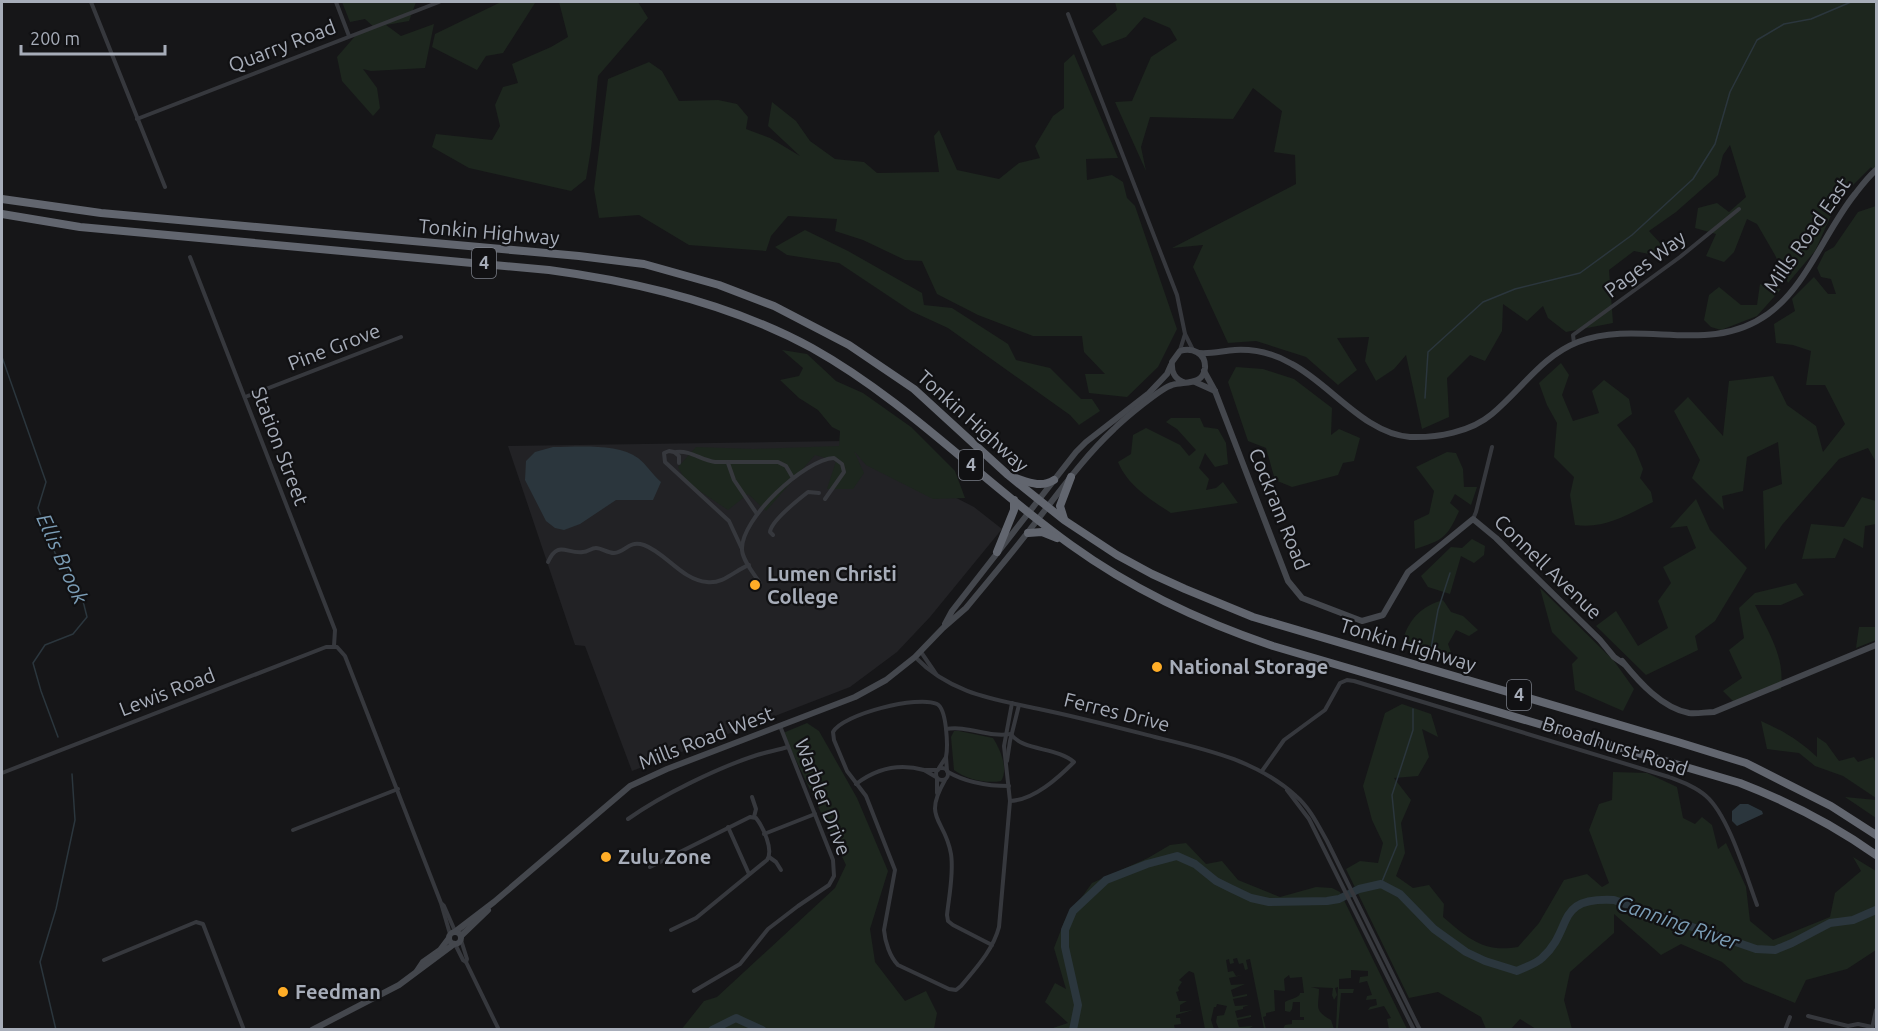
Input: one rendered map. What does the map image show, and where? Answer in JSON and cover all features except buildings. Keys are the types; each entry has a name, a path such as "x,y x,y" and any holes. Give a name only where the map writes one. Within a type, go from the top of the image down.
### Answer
{"highway":[{"name":"Tonkin Highway","path":"2,199 101,213 579,256 644,264 719,285 774,306 858,350 914,389 1047,508 1152,574 1253,617 1746,764 1831,806 1876,835"},
{"name":"Tonkin Highway","path":"2,214 80,227 549,270 614,279 663,290 739,316 818,352 876,389 1071,545 1140,589 1196,616 1244,636 1740,783 1783,800 1819,818 1876,855"},
{"path":"1008,475 1040,485 1049,484 1054,480"},
{"path":"1064,520 1060,506 1071,477"},
{"path":"997,552 1014,510 1014,500"},
{"path":"1028,533 1042,532 1071,545"}],"main road":[{"name":"Mills Road East","path":"1196,351 1215,354 1233,350 1254,350 1291,363 1380,429 1408,437 1449,434 1470,427 1491,415 1550,357 1574,343 1604,334 1707,336 1728,333 1749,326 1785,300 1846,205 1869,176 1876,171"},
{"path":"1028,512 1086,442 1149,393 1167,374 1180,351 1196,351 1204,362 1205,369"},
{"path":"1195,382 1215,354"},
{"path":"1172,362 1172,373 1185,383"},
{"name":"Cockram Road","path":"1205,369 1288,581 1302,598 1362,621 1383,615 1408,572 1473,519"},
{"path":"1038,520 1071,477 1115,428 1170,385 1195,382 1215,391"},
{"name":"Mills Road West","path":"943,628 952,611 1028,512"},
{"name":"Connell Avenue","path":"1473,519 1496,538 1612,650 1639,680 1662,700 1690,713 1714,712 1876,645"},
{"name":"Mills Road West","path":"312,1029 399,985 630,786 855,697 886,680 921,652 966,608 1038,520"}],"street":[{"path":"92,2 165,187"},
{"path":"336,2 349,36"},
{"name":"Quarry Road","path":"137,119 439,2"},
{"path":"1068,14 1177,295 1185,334 1196,351"},
{"name":"Pages Way","path":"1574,343 1573,335 1687,252 1739,209"},
{"name":"Station Street","path":"190,257 335,630 334,646"},
{"path":"1180,351 1185,334"},
{"name":"Pine Grove","path":"245,397 401,337"},
{"path":"1473,519 1492,447"},
{"path":"760,583 729,521 665,462 663,457 666,452 686,452 706,460 728,463 780,462 788,468 793,478"},
{"path":"675,452 679,456 679,463"},
{"path":"742,550 746,532 757,514 803,469 832,458 838,460 843,466 843,476 825,499"},
{"path":"728,463 734,480 757,514"},
{"path":"773,535 769,530 771,526 796,502 811,491 819,493"},
{"path":"548,562 560,549 582,552 596,548 612,553 636,543 650,548 676,567 705,582 721,581 750,565"},
{"path":"334,646 343,652 455,937 499,1029"},
{"name":"Lewis Road","path":"2,773 326,647 334,646"},
{"path":"921,652 938,678"},
{"name":"Ferres Drive","path":"915,657 938,678 965,691 1175,742 1237,760 1263,771 1305,804 1327,841 1414,1029"},
{"name":"Broadhurst Road","path":"1263,771 1284,740 1325,710 1340,683 1347,680 1354,681 1689,785 1707,796 1720,813 1757,905"},
{"path":"937,794 945,780 948,745 943,711 938,705 909,702 861,714 837,727 833,732 847,771 866,796 895,870 884,930 895,963 949,989 956,990 962,986 992,945 999,927 1010,801 1004,751 1012,704"},
{"path":"1007,762 1019,705"},
{"name":"Warbler Drive","path":"694,991 740,964 768,929 829,885 834,876 835,868 780,726"},
{"path":"946,729 964,728 997,736 1011,735 1019,742 1063,754 1074,762 1030,796 1010,801"},
{"path":"628,819 642,809 721,769 758,754 788,747"},
{"path":"946,757 936,772 935,812 951,856 948,921 992,945"},
{"path":"856,784 876,772 898,766 924,770 944,768 961,779"},
{"path":"924,770 945,780 961,779 994,786 1009,786"},
{"name":"Ferres Drive","path":"1284,787 1306,814 1420,1029"},
{"path":"293,830 398,789"},
{"path":"752,797 756,809 754,817"},
{"path":"764,834 815,814"},
{"path":"650,867 746,818 754,817"},
{"path":"671,930 696,918 769,857 770,850 760,823 754,817"},
{"path":"728,827 749,874"},
{"path":"769,857 781,870"},
{"path":"104,960 196,922 203,924 244,1029"},
{"path":"1808,1016 1848,1026 1858,1024 1872,1028 1876,1010"},
{"path":"1785,1029 1790,1017"}],"shaded area":[{"path":"342,2 416,2 409,21 386,25 401,36 434,24 425,68 371,71 363,69 377,88 380,108 373,116 342,81 337,57 357,34 375,28 365,19 350,22"},
{"path":"501,2 535,3 503,53 486,56 477,70 432,47 435,34"},
{"path":"559,2 638,2 648,18 598,76 586,179 571,191 469,168 432,147 436,134 492,140 500,126 495,105 503,87 518,83 512,64 568,37"},
{"path":"1115,2 1876,2 1876,173 1871,167 1838,200 1815,251 1788,283 1757,224 1747,219 1734,252 1724,262 1706,256 1716,234 1695,228 1698,208 1717,203 1729,212 1746,197 1730,145 1723,155 1718,175 1676,212 1649,231 1661,244 1654,255 1634,251 1609,270 1613,323 1566,332 1548,318 1543,306 1527,321 1503,304 1502,331 1485,361 1470,355 1447,378 1449,417 1422,429 1406,355 1394,369 1376,381 1365,361 1369,337 1337,338 1357,370 1338,385 1306,357 1256,341 1228,343 1193,267 1203,245 1172,248 1296,184 1295,155 1274,152 1282,111 1253,88 1233,119 1150,117 1141,147 1146,171 1115,102 1132,101 1151,57 1177,40 1170,28 1144,17 1126,37 1102,46 1092,31 1117,10"},
{"path":"1074,54 1118,158 1086,159 1087,180 1112,175 1123,182 1127,198 1135,206 1177,329 1158,367 1127,397 1089,393 1085,374 1105,374 1084,352 1082,336 1033,336 978,315 937,294 922,261 905,260 863,240 835,231 837,219 788,216 771,236 766,251 689,245 639,215 599,218 594,189 608,79 649,62 662,71 679,101 718,100 737,104 748,117 746,129 770,138 800,156 768,126 772,102 796,121 810,141 835,159 864,162 877,173 939,172 934,136 939,130 957,170 999,179 1019,163 1040,158 1035,146 1053,116 1064,108 1064,63"},
{"path":"1876,206 1876,462 1868,448 1839,459 1782,525 1765,550 1763,491 1782,484 1778,442 1747,457 1743,491 1722,496 1724,510 1692,478 1700,460 1674,411 1688,397 1723,436 1729,381 1773,376 1787,405 1816,426 1823,452 1845,424 1825,385 1806,385 1811,351 1793,345 1776,343 1774,324 1795,311 1792,299 1814,277 1828,294 1836,294 1831,279 1821,277 1817,268 1825,252 1834,247 1858,212"},
{"path":"805,230 848,251 922,293 924,305 952,308 1008,344 1016,360 1050,368 1081,399 1092,399 1100,411 1079,425 1070,415 948,328 911,311 839,263 787,255 775,247"},
{"path":"1760,284 1781,289 1757,316 1721,330 1711,327 1704,320 1709,295 1719,287 1741,305 1757,305"},
{"path":"782,350 807,354 836,381 863,393 911,427 955,471 965,498 933,499 866,465 854,451 864,473 853,489 827,489 836,461 815,455 766,511 748,494 728,510 686,482 678,467 696,447 753,449 839,446 840,431 832,427 818,410 799,398 780,380 799,376 803,368"},
{"path":"1561,363 1569,375 1562,395 1573,421 1599,413 1592,391 1604,380 1629,399 1632,414 1617,425 1635,449 1643,469 1640,478 1651,492 1653,502 1606,523 1575,525 1570,495 1574,477 1554,457 1557,423 1539,383"},
{"path":"1236,367 1263,369 1294,379 1332,408 1331,435 1339,429 1360,438 1354,461 1343,463 1338,475 1292,487 1275,480 1266,448 1248,441 1228,382"},
{"path":"1171,418 1200,418 1204,427 1218,429 1226,443 1228,464 1215,467 1205,453 1199,468 1209,479 1206,490 1216,488 1223,482 1238,503 1171,513 1140,491 1122,471 1118,462 1131,454 1133,435 1146,428 1180,445 1189,456 1196,450 1177,429 1166,422"},
{"name":"Lumen Christi College","path":"845,441 974,507 1002,529 930,617 897,652 850,687 632,771 585,646 575,645 508,446"},
{"path":"553,447 597,447 630,453 644,463 661,482 653,500 616,500 580,524 564,530 555,528 546,521 525,480 526,461 535,452"},
{"path":"1447,452 1456,453 1463,469 1464,487 1477,487 1471,505 1455,494 1450,503 1459,511 1443,537 1415,549 1414,521 1429,514 1434,491 1416,467"},
{"path":"1862,497 1876,501 1876,524 1865,526 1863,548 1844,538 1835,558 1802,559 1811,524 1844,527"},
{"path":"1696,499 1710,530 1747,568 1715,621 1695,636 1698,650 1646,675 1596,626 1616,611 1638,646 1668,628 1658,601 1671,583 1663,567 1696,548 1687,526 1670,528"},
{"path":"1472,539 1485,546 1484,555 1474,563 1461,556 1450,594 1428,587 1421,576 1451,547 1462,548"},
{"path":"1796,583 1804,595 1781,605 1755,605 1778,656 1782,677 1781,689 1733,701 1723,691 1742,678 1729,650 1744,638 1739,608 1755,593"},
{"path":"1540,588 1614,661 1634,689 1623,711 1575,690 1572,664 1578,658 1552,632"},
{"path":"1443,600 1451,612 1463,616 1478,630 1469,636 1456,630 1448,644 1454,661 1439,657 1432,651 1414,649 1403,639 1413,619 1423,609"},
{"path":"1859,627 1876,627 1876,640 1856,648"},
{"path":"1402,704 1431,714 1438,737 1422,729 1429,757 1418,776 1394,778 1411,800 1401,823 1405,853 1396,876 1413,888 1429,885 1444,904 1443,917 1477,942 1495,948 1518,947 1539,923 1564,880 1587,874 1602,887 1609,883 1589,830 1599,804 1612,800 1613,772 1647,773 1677,787 1683,818 1695,824 1702,817 1712,825 1718,849 1726,843 1746,887 1750,921 1773,940 1830,917 1835,893 1861,871 1853,857 1876,871 1876,950 1847,969 1806,980 1795,1003 1744,982 1722,962 1681,944 1661,955 1614,914 1614,933 1570,972 1564,1000 1572,1029 1536,1029 1520,1019 1511,1029 1486,1029 1481,1017 1438,992 1409,998 1346,869 1360,861 1378,863 1383,843 1372,820 1363,786 1385,713"},
{"path":"1761,721 1790,736 1817,757 1817,737 1826,743 1839,761 1854,757 1858,762 1873,757 1876,763 1876,798 1843,776 1815,766 1799,753 1767,749"},
{"path":"807,723 819,731 857,798 888,871 870,929 875,962 905,1001 926,991 937,1013 934,1029 681,1030 704,1001 717,997 835,888 846,865 783,733"},
{"path":"954,731 993,738 1004,765 1001,781 976,780 954,770 951,737"},
{"path":"1845,797 1876,800 1876,818"},
{"path":"1740,804 1748,804 1762,811 1763,814 1737,826 1732,821 1732,811"},
{"path":"1186,843 1206,864 1222,861 1238,880 1280,897 1316,887 1332,888 1340,892 1407,1029 1389,1029 1387,1019 1391,1018 1384,1006 1368,1010 1377,1005 1376,999 1366,1000 1367,996 1372,995 1367,981 1359,983 1360,977 1368,976 1368,971 1351,970 1351,978 1339,979 1339,989 1354,989 1353,993 1341,993 1338,1029 1336,1028 1338,987 1335,988 1337,995 1334,1000 1333,988 1311,987 1319,989 1319,1011 1331,1020 1334,1029 1283,1029 1285,1025 1292,1024 1292,1020 1304,1020 1304,1017 1300,1017 1300,1002 1293,1002 1290,1012 1285,1011 1285,1002 1304,993 1302,977 1290,978 1289,975 1284,979 1285,991 1274,990 1275,1011 1266,1013 1263,1017 1266,1029 1264,1029 1250,959 1246,960 1248,969 1245,970 1243,963 1239,964 1237,958 1233,959 1234,963 1230,964 1229,959 1226,960 1228,972 1233,971 1236,976 1243,975 1229,978 1231,985 1245,984 1231,990 1233,997 1247,994 1247,996 1233,999 1235,1006 1249,1005 1235,1011 1237,1018 1251,1015 1251,1017 1237,1020 1239,1027 1253,1026 1248,1029 1219,1029 1216,1022 1217,1016 1224,1015 1227,1006 1217,1004 1211,1020 1214,1029 1205,1029 1194,973 1189,971 1179,980 1182,982 1178,988 1179,991 1176,992 1179,1001 1187,1001 1180,1005 1180,1012 1193,1010 1176,1015 1176,1018 1180,1018 1181,1024 1174,1025 1175,1029 1050,1029 1068,1023 1045,1002 1055,983 1066,989 1054,948 1064,922 1092,883 1148,858 1170,845"}],"waterway":[{"path":"1425,398 1428,352 1483,302 1515,289 1580,273 1632,235 1693,179 1715,144 1730,92 1757,40 1784,24 1811,19 1851,2"},
{"name":"Ellis Brook","path":"2,357 46,482 38,508 55,553 80,589 87,617 73,634 45,645 33,663 58,737"},
{"path":"1430,654 1438,610 1450,573"},
{"path":"1381,884 1397,845 1392,795 1413,730 1413,709"},
{"name":"Ellis Brook","path":"56,1030 40,962 56,909 75,820 72,774"},
{"name":"Canning River","path":"1073,1030 1078,1005 1065,947 1065,930 1073,911 1106,880 1147,864 1177,856 1195,864 1216,881 1251,898 1269,902 1327,901 1339,899 1359,889 1381,884 1400,894 1434,929 1466,952 1485,961 1517,971 1534,964 1552,947 1573,909 1595,900 1614,900 1756,949 1775,950 1830,923 1853,920 1876,910"},
{"name":"Canning River","path":"712,1030 736,1018 762,1030"}],"place":[{"name":"Lumen Christi College","path":"755,585"},
{"name":"National Storage","path":"1157,667"},
{"name":"Zulu Zone","path":"606,857"},
{"name":"Feedman","path":"283,992"}]}
